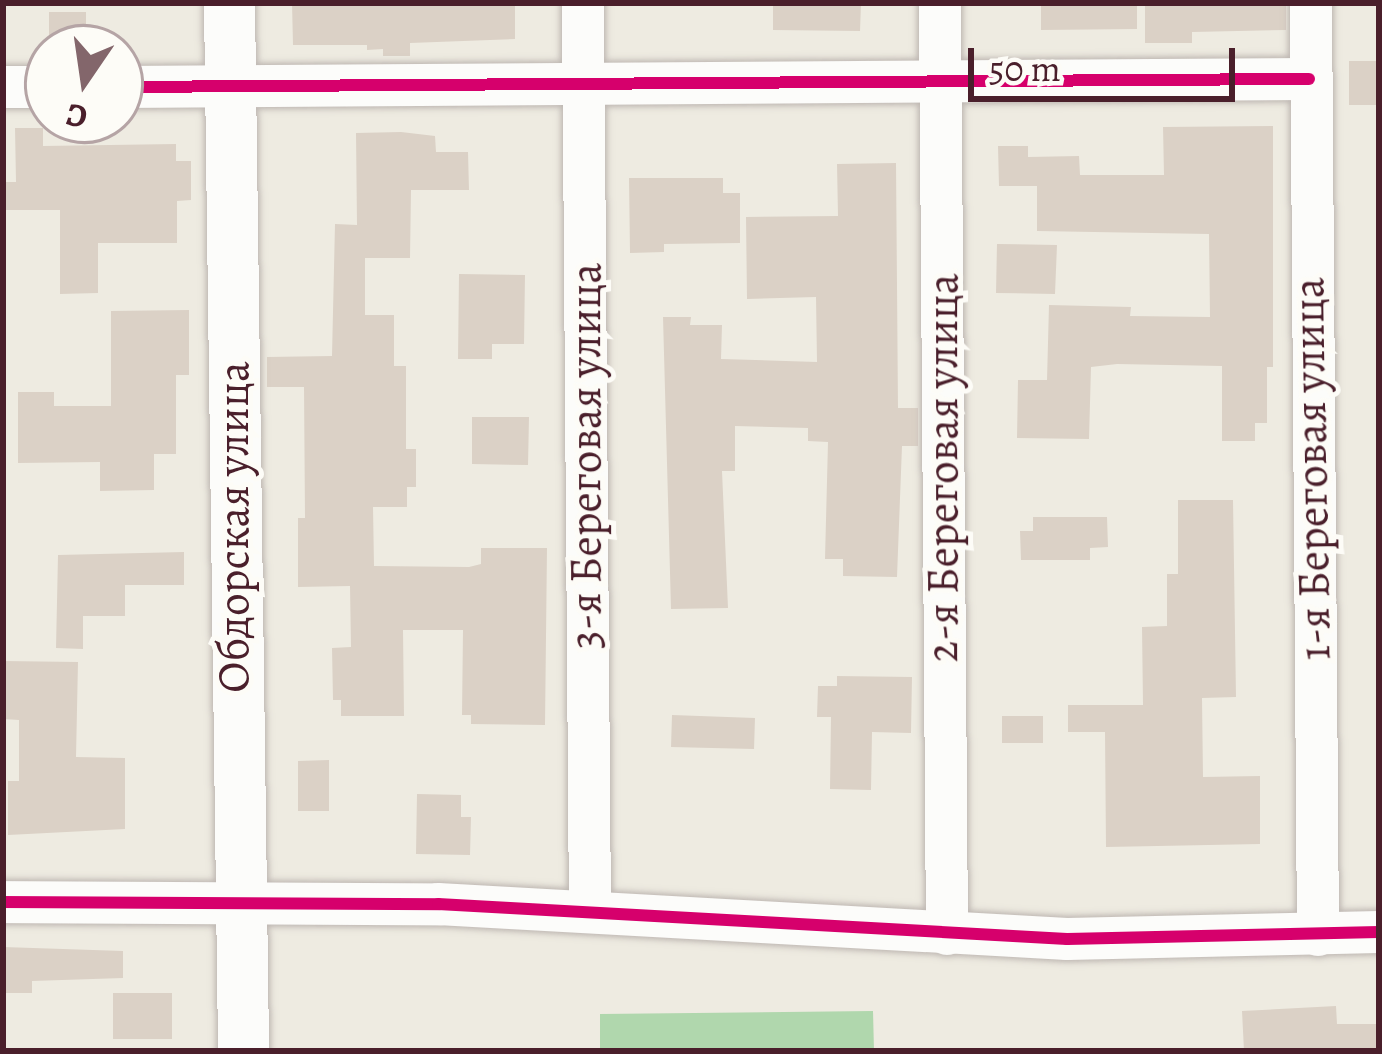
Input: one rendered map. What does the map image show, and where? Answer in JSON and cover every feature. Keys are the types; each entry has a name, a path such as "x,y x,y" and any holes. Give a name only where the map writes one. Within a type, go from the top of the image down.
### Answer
{"street":[{"name":"Обдорская улица","path":"229,3 237,899 243,1051"},
{"name":"3-я Береговая улица","path":"583,3 590,909"},
{"name":"2-я Береговая улица","path":"940,3 947,934"},
{"name":"1-я Береговая улица","path":"1311,3 1318,934"},
{"path":"144,86 1309,79"},
{"path":"3,902 237,899 590,909 1067,939 1379,932"}],"green space":[{"path":"873,1011 874,1051 600,1051 600,1014"}],"building":[{"path":"292,3 515,3 515,39 410,43 410,56 383,56 383,49 367,50 367,45 293,45"},
{"path":"773,3 861,3 860,31 773,30"},
{"path":"1041,3 1137,3 1137,29 1041,30"},
{"path":"1145,3 1286,3 1286,30 1192,32 1192,43 1145,43"},
{"path":"49,12 86,12 86,24 49,24"},
{"path":"1349,61 1379,61 1379,105 1349,105"},
{"path":"1273,126 1273,367 1267,367 1267,423 1255,423 1255,441 1222,441 1222,366 1117,364 1091,367 1089,439 1017,438 1018,380 1047,380 1049,305 1131,307 1130,316 1210,317 1209,234 1037,231 1037,186 999,186 998,146 1028,146 1028,157 1079,156 1080,175 1164,175 1163,127"},
{"path":"15,128 24,128 24,144 176,144 176,161 191,161 191,200 177,201 177,243 98,243 98,293 60,294 60,210 3,210 3,182 16,182"},
{"path":"356,133 435,136 436,152 468,152 469,190 411,190 410,258 365,258 365,315 394,315 394,366 406,366 406,449 416,449 416,487 407,487 407,507 373,507 374,566 469,567 481,564 481,548 547,548 545,725 471,724 471,715 462,715 463,630 403,630 404,716 341,716 341,700 333,700 332,648 351,647 350,586 298,587 298,518 305,518 304,387 267,387 267,357 332,356 335,224 357,225"},
{"path":"896,163 898,408 918,408 918,446 902,446 897,577 843,576 843,559 825,559 828,442 808,441 808,428 735,426 735,471 722,471 728,608 671,609 663,317 691,317 690,325 722,325 721,359 817,362 816,297 747,299 746,217 838,216 837,164"},
{"path":"629,178 723,178 723,193 740,193 740,243 664,244 664,252 630,253"},
{"path":"997,244 1057,245 1055,294 996,293"},
{"path":"459,274 525,275 524,344 492,344 492,359 458,359"},
{"path":"189,310 189,375 176,375 176,454 154,454 154,490 100,491 100,462 18,463 18,392 54,392 54,406 111,406 111,311"},
{"path":"472,417 529,417 528,465 472,464"},
{"path":"1178,500 1233,500 1236,697 1202,698 1203,777 1260,776 1260,844 1106,847 1105,732 1068,732 1068,705 1143,705 1142,627 1167,626 1167,574 1178,574"},
{"path":"1033,517 1107,517 1108,547 1090,548 1090,560 1021,560 1020,531 1033,531"},
{"path":"184,552 184,585 125,585 125,616 83,616 83,649 56,648 58,555"},
{"path":"3,661 78,662 76,757 125,758 125,829 8,835 8,781 19,781 19,720 3,719"},
{"path":"837,676 912,677 911,733 872,732 871,790 830,789 831,717 817,717 818,686 837,686"},
{"path":"672,715 755,718 754,749 671,747"},
{"path":"1002,716 1043,716 1043,743 1002,743"},
{"path":"329,760 329,811 298,811 298,761"},
{"path":"417,794 461,795 461,817 471,817 470,855 416,854"},
{"path":"3,947 123,951 123,978 32,981 32,993 3,993"},
{"path":"113,993 172,993 172,1039 113,1039"},
{"path":"1336,1006 1337,1024 1379,1024 1379,1051 1244,1051 1242,1011"}],"cycle path":[{"path":"144,87 1309,79"},
{"path":"3,902 438,904 1067,939 1379,932"}]}
